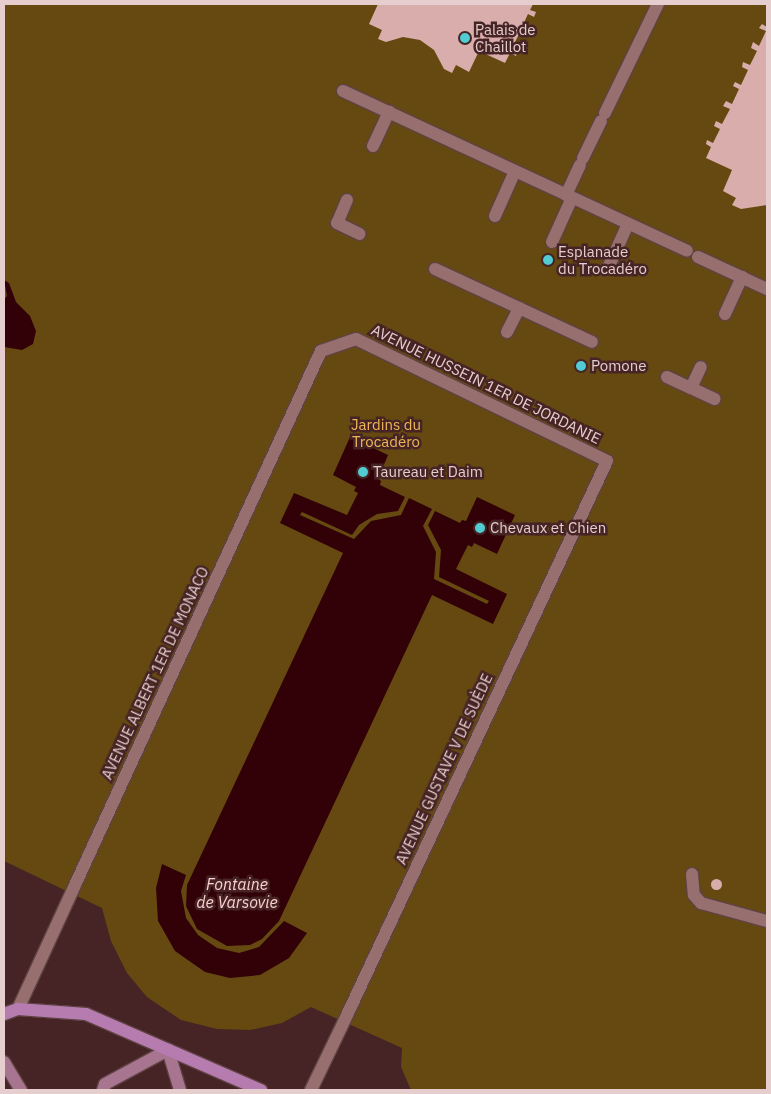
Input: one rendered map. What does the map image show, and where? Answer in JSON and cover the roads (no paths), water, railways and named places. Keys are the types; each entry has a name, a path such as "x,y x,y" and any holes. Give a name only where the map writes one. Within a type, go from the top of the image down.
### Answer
{"main road":[{"path":"4,1014 18,1009 86,1014 261,1090"}],"street":[{"path":"552,242 582,162 658,4"},
{"path":"343,91 767,289"},
{"path":"372,146 389,112"},
{"path":"495,216 515,171"},
{"path":"347,200 336,223 360,234"},
{"path":"608,268 628,224"},
{"path":"435,269 592,342"},
{"path":"725,314 742,277"},
{"path":"507,332 519,308"},
{"name":"AVENUE HUSSEIN 1ER DE JORDANIE","path":"321,351 356,339 607,461"},
{"name":"AVENUE ALBERT 1ER DE MONACO","path":"18,1009 321,351"},
{"path":"691,388 701,367"},
{"path":"667,377 715,399"},
{"name":"AVENUE GUSTAVE V DE SUÈDE","path":"311,1090 607,461"},
{"path":"692,874 694,895 702,903 767,921"},
{"path":"102,1090 105,1084 168,1050 180,1090"},
{"path":"4,1062 21,1090"}],"water":[{"path":"4,280 9,283 16,302 30,316 36,331 33,344 22,350 4,347 4,300 7,296"},
{"name":"Fontaine de Varsovie","path":"350,437 388,455 378,479 381,481 380,485 405,497 398,511 377,514 359,525 352,535 302,512 300,515 354,539 371,521 401,515 409,498 432,509 423,526 436,552 434,579 487,604 489,601 439,577 441,550 428,525 435,511 460,523 462,520 466,521 477,497 515,515 497,554 474,543 472,547 468,545 456,569 507,594 493,624 432,595 279,921 262,939 250,945 227,946 197,929 186,906 187,885 343,553 280,523 294,493 347,515 358,493 354,491 356,487 333,475"},
{"path":"162,864 186,875 181,891 186,918 198,935 217,948 239,953 259,947 284,921 307,933 289,958 260,975 230,978 205,972 175,951 158,921 156,888"}],"place":[{"name":"Palais de Chaillot","path":"465,38"},
{"name":"Esplanade du Trocadéro","path":"548,260"},
{"name":"Pomone","path":"581,366"},
{"name":"Taureau et Daim","path":"363,472"},
{"name":"Chevaux et Chien","path":"480,528"}],"park label":[{"name":"Jardins du Trocadéro","path":"386,432"}]}
